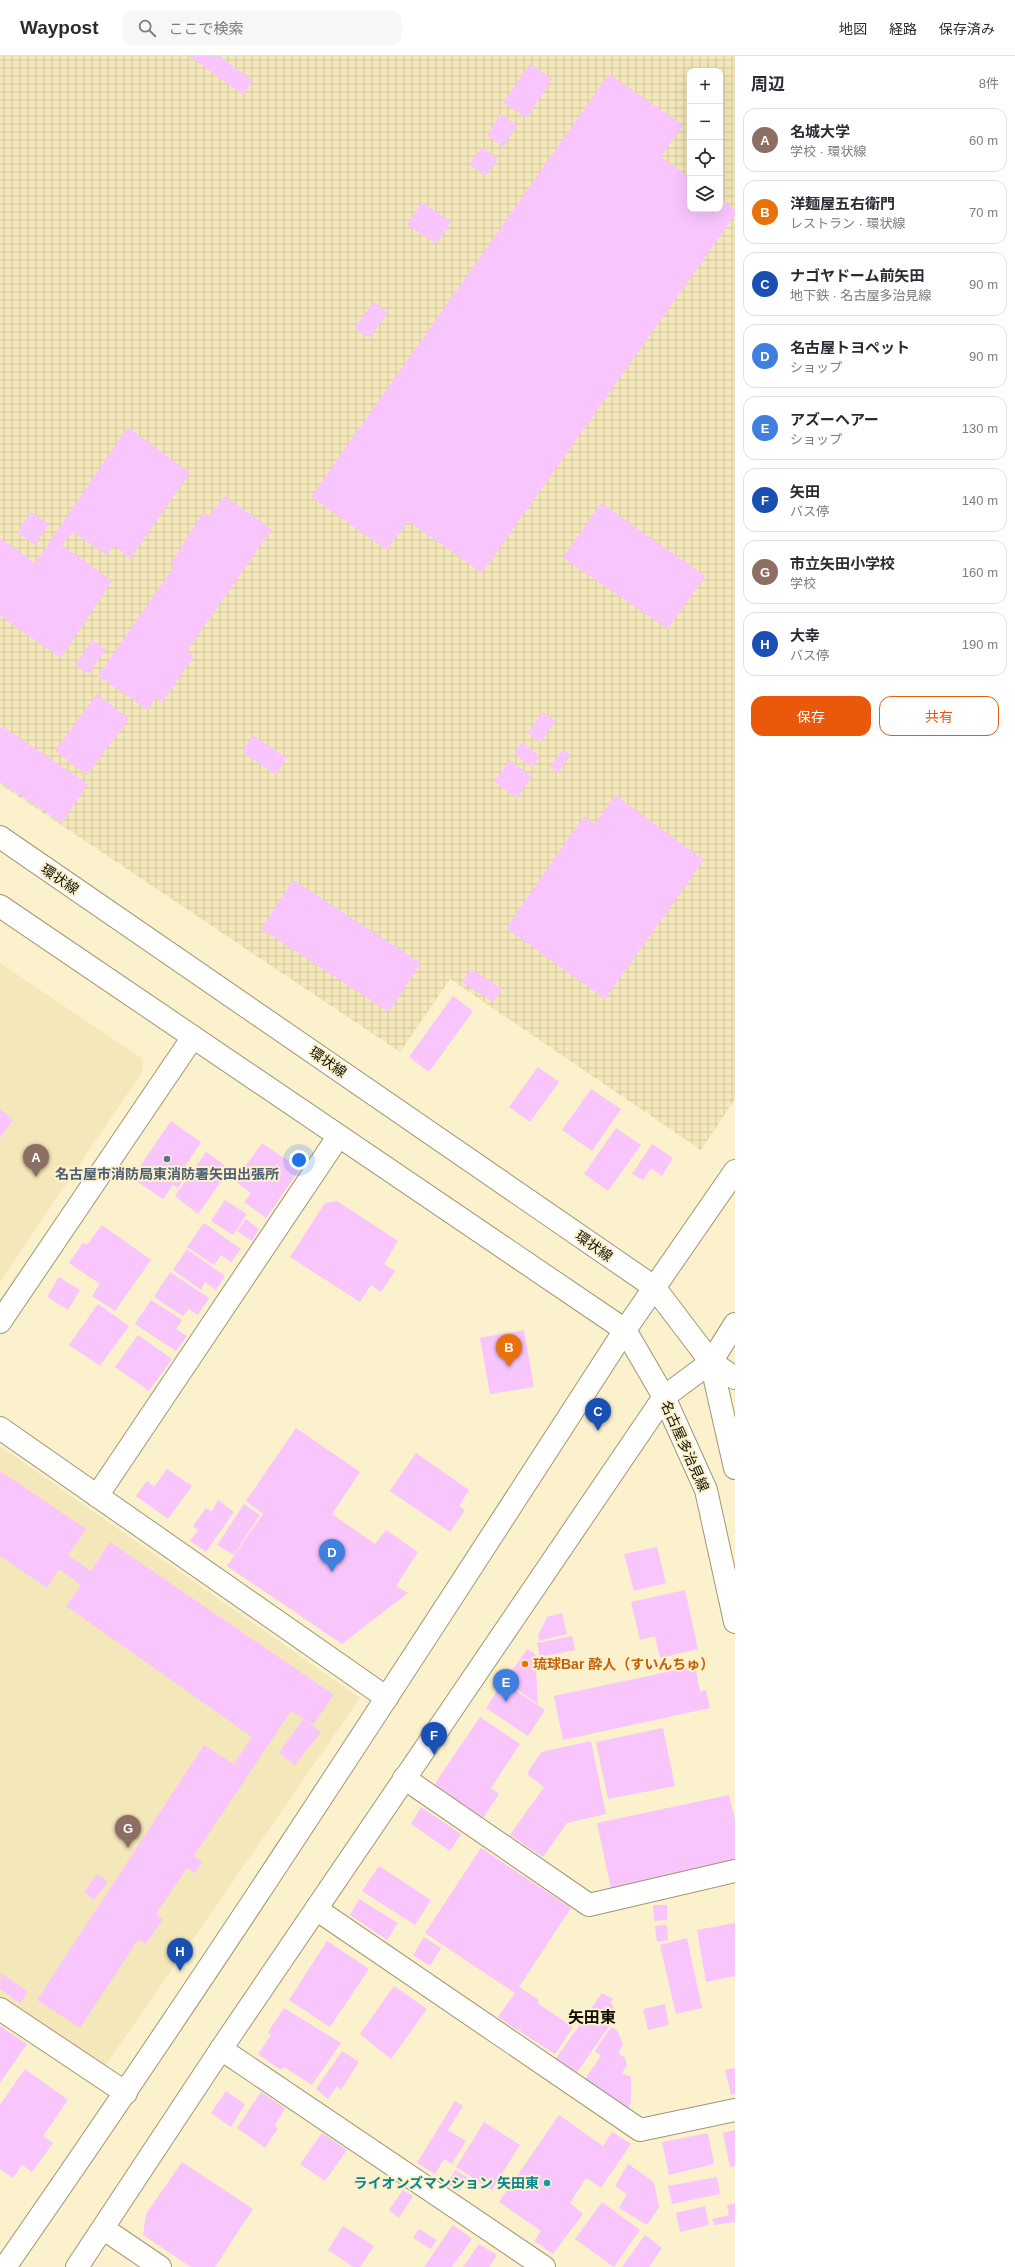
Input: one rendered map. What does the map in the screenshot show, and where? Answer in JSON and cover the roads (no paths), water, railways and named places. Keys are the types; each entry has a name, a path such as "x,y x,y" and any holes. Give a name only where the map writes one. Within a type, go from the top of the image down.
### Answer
{"street":[{"name":"環状線","path":"0,837 654,1287"},
{"path":"0,906 338,1137 625,1330"},
{"path":"0,1322 193,1037"},
{"path":"97,1496 338,1137"},
{"path":"5,2267 126,2093 387,1698 625,1330 735,1171"},
{"path":"654,1287 711,1362 735,1378"},
{"path":"77,2267 104,2229 221,2049 316,1908 664,1397 711,1362 735,1324"},
{"name":"名古屋多治見線","path":"625,1330 664,1397 706,1490 735,1622"},
{"path":"711,1362 735,1468"},
{"path":"0,1428 387,1698"},
{"path":"404,1778 589,1905 735,1871"},
{"path":"316,1908 640,2130 735,2110"},
{"path":"0,2009 126,2093"},
{"path":"221,2049 544,2267"},
{"path":"104,2229 160,2267"}],"place":[{"name":"名古屋市消防局東消防署矢田出張所","path":"167,1159"},
{"name":"名城大学","path":"36,1177"},
{"name":"洋麺屋五右衛門","path":"509,1367"},
{"name":"ナゴヤドーム前矢田","path":"598,1431"},
{"name":"名古屋トヨペット","path":"332,1572"},
{"name":"琉球Bar 酔人（すいんちゅ）","path":"525,1664"},
{"name":"アズーヘアー","path":"506,1702"},
{"name":"矢田","path":"434,1755"},
{"name":"市立矢田小学校","path":"128,1848"},
{"name":"大幸","path":"180,1971"},
{"name":"ライオンズマンション 矢田東","path":"547,2183"}],"district":[{"name":"矢田東","path":"592,2017"}]}
